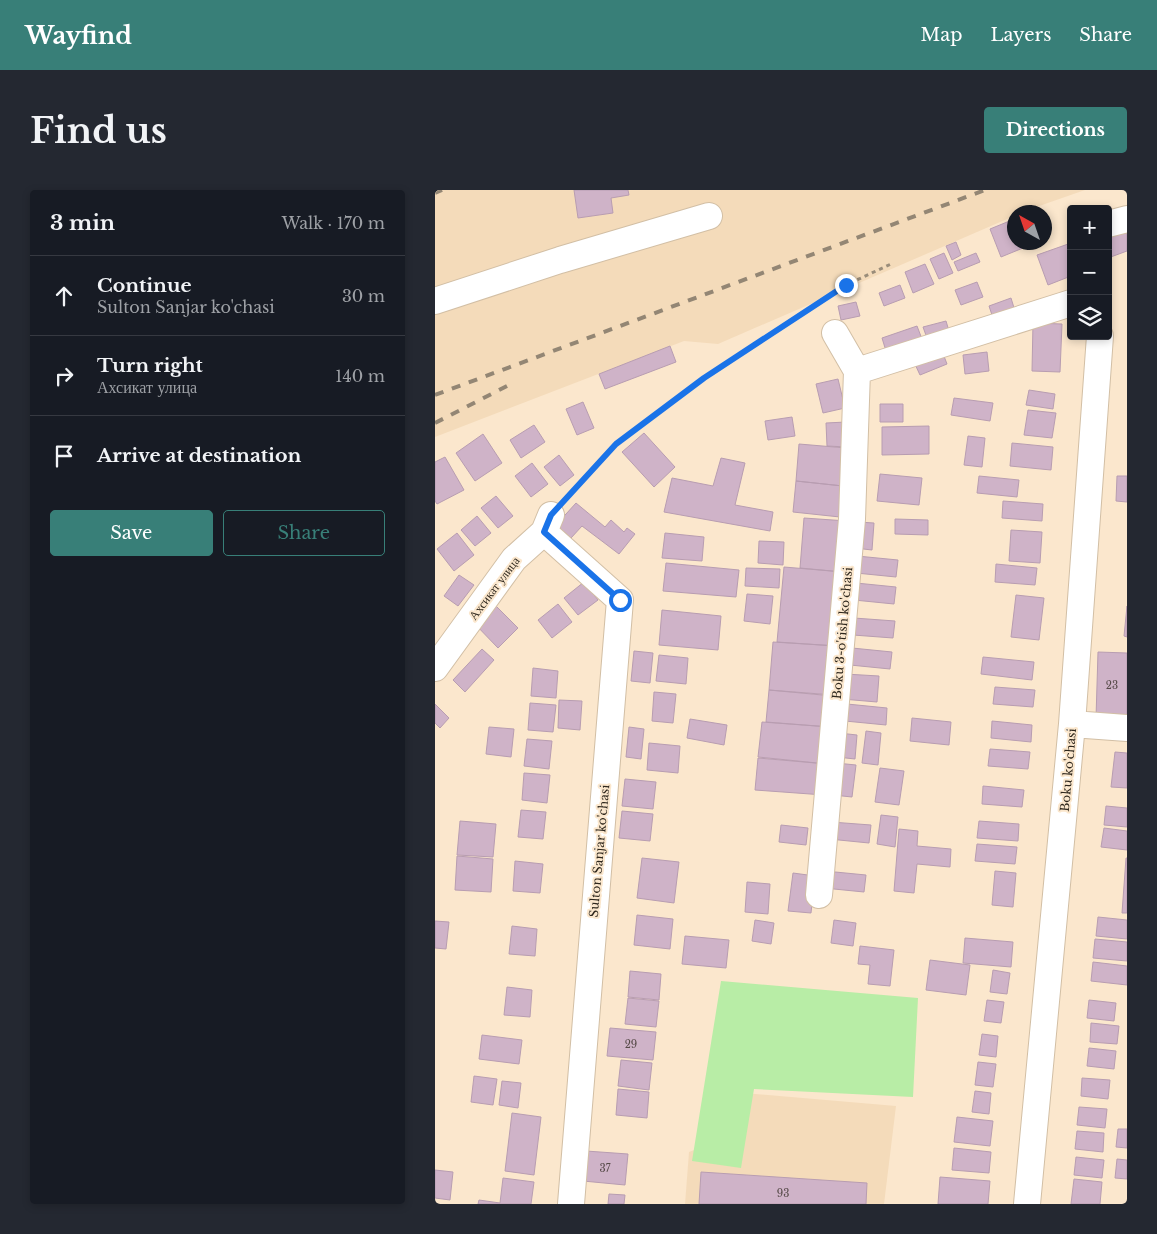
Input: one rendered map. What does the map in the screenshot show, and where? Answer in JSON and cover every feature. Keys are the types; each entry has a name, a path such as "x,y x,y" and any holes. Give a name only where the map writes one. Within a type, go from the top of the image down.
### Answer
{"street":[{"path":"435,301 560,260 709,216"},
{"path":"1112,223 1127,219"},
{"path":"835,333 857,371 1067,304"},
{"name":"Boku ko'chasi","path":"1027,1204 1072,724 1100,340"},
{"name":"Boku 3-o'tish ko'chasi","path":"819,894 852,519 857,371"},
{"name":"Ахсикат улица","path":"435,668 514,559 548,523"},
{"name":"Sulton Sanjar ko'chasi","path":"548,523 620,600 571,1204"},
{"path":"1072,724 1127,728"}],"path":[{"path":"548,523 616,444 704,378 846,285 891,264"}],"shaded area":[{"path":"435,190 1085,190 1042,205 1007,205 1007,219 718,344 684,341 435,437"},
{"path":"709,1090 896,1106 884,1204 685,1204 689,1152 702,1147"}],"green space":[{"path":"721,981 918,998 913,1097 754,1089 741,1168 692,1161"}],"building":[{"path":"574,190 628,190 629,195 611,198 613,213 578,218"},
{"path":"1007,222 1007,250 1018,250 1001,257 990,229"},
{"path":"1127,226 1127,251 1112,257 1112,250 1112,231"},
{"path":"956,242 961,255 952,260 946,246"},
{"path":"1067,244 1067,278 1048,285 1037,255"},
{"path":"944,253 953,273 939,279 930,259"},
{"path":"976,253 980,262 958,271 954,262"},
{"path":"925,264 934,284 913,293 905,272"},
{"path":"977,282 983,297 961,305 955,290"},
{"path":"900,285 905,298 884,306 879,293"},
{"path":"1011,298 1015,311 993,318 989,306"},
{"path":"856,302 860,316 841,320 838,306"},
{"path":"946,321 949,331 927,338 923,327"},
{"path":"1033,323 1062,324 1060,372 1032,371"},
{"path":"917,326 922,339 886,351 882,338"},
{"path":"670,346 676,362 605,389 599,374"},
{"path":"942,351 947,364 920,375 914,362"},
{"path":"987,352 989,371 965,374 963,355"},
{"path":"838,379 845,408 823,413 816,384"},
{"path":"1029,390 1055,394 1053,409 1026,405"},
{"path":"954,398 993,403 990,421 951,415"},
{"path":"583,402 594,428 577,435 566,409"},
{"path":"880,404 903,404 903,422 880,422"},
{"path":"1028,410 1056,413 1052,438 1024,435"},
{"path":"792,417 795,436 768,440 765,421"},
{"path":"846,422 847,447 827,446 826,423"},
{"path":"534,425 545,442 521,458 510,440"},
{"path":"929,426 929,454 882,455 882,427"},
{"path":"644,433 675,467 654,487 622,452"},
{"path":"483,434 502,463 475,481 456,453"},
{"path":"968,436 985,438 982,467 964,465"},
{"path":"1012,443 1053,447 1051,470 1010,466"},
{"path":"799,444 846,448 843,486 796,481"},
{"path":"559,455 574,475 560,486 544,467"},
{"path":"445,457 464,490 437,504 435,501 435,462"},
{"path":"721,458 745,463 735,505 773,512 770,531 664,512 672,478 713,486"},
{"path":"532,463 548,484 531,497 515,476"},
{"path":"880,474 922,478 919,505 877,501"},
{"path":"979,476 1019,480 1017,497 977,493"},
{"path":"1117,476 1127,476 1127,502 1116,501"},
{"path":"796,481 843,486 840,517 793,512"},
{"path":"496,496 513,516 498,528 481,508"},
{"path":"1003,501 1043,504 1042,521 1002,518"},
{"path":"576,503 605,527 611,520 624,532 627,528 635,534 619,554 582,526 571,538 556,525"},
{"path":"477,516 491,533 475,546 461,530"},
{"path":"804,518 847,521 843,572 800,568"},
{"path":"895,519 928,520 928,535 895,534"},
{"path":"858,522 874,523 872,550 855,548"},
{"path":"1011,530 1042,532 1040,563 1009,561"},
{"path":"457,533 474,555 454,571 437,549"},
{"path":"665,533 704,537 702,561 662,558"},
{"path":"759,541 784,542 783,565 758,563"},
{"path":"857,556 898,560 896,577 856,573"},
{"path":"666,563 739,570 736,597 663,591"},
{"path":"996,564 1037,568 1035,585 995,582"},
{"path":"784,567 843,572 837,646 777,642"},
{"path":"746,568 780,569 779,588 745,586"},
{"path":"459,575 474,585 458,606 444,596"},
{"path":"584,582 598,600 578,615 564,598"},
{"path":"856,583 896,587 894,604 854,600"},
{"path":"747,594 773,596 770,624 744,621"},
{"path":"1016,595 1044,598 1039,640 1011,637"},
{"path":"493,603 518,628 498,648 473,622"},
{"path":"558,604 572,622 552,638 538,620"},
{"path":"1127,606 1127,637 1124,636"},
{"path":"662,610 721,616 718,650 659,645"},
{"path":"854,618 895,621 893,638 853,635"},
{"path":"773,642 837,646 833,695 769,690"},
{"path":"852,648 892,652 890,669 850,665"},
{"path":"482,649 494,660 465,692 453,680"},
{"path":"634,651 653,653 650,683 631,681"},
{"path":"1098,652 1127,653 1127,719 1096,718"},
{"path":"659,655 688,658 686,684 656,681"},
{"path":"983,657 1034,662 1032,680 981,674"},
{"path":"533,668 558,671 556,698 531,696"},
{"path":"845,674 879,676 877,702 842,699"},
{"path":"995,687 1035,690 1033,707 993,704"},
{"path":"769,690 833,696 830,727 766,722"},
{"path":"654,692 676,694 673,723 652,721"},
{"path":"559,700 582,701 580,730 558,728"},
{"path":"530,703 556,705 553,732 528,730"},
{"path":"435,704 449,718 440,728 435,723"},
{"path":"847,704 887,708 886,725 845,721"},
{"path":"912,718 951,722 949,745 910,741"},
{"path":"690,719 727,725 724,745 687,738"},
{"path":"992,721 1032,725 1031,742 991,738"},
{"path":"762,722 830,727 827,764 758,757"},
{"path":"489,727 514,729 511,757 486,754"},
{"path":"629,727 644,729 641,759 626,757"},
{"path":"866,731 881,733 878,765 862,763"},
{"path":"839,733 857,735 855,759 837,757"},
{"path":"527,739 552,741 549,769 524,766"},
{"path":"649,743 680,746 678,773 647,770"},
{"path":"990,749 1030,752 1028,769 988,766"},
{"path":"1115,752 1127,753 1127,788 1111,787"},
{"path":"758,758 827,764 824,795 755,790"},
{"path":"836,763 856,765 852,797 833,795"},
{"path":"880,768 904,771 899,805 875,802"},
{"path":"524,773 550,775 547,803 522,800"},
{"path":"625,779 656,782 653,809 622,806"},
{"path":"983,786 1024,790 1022,807 982,804"},
{"path":"1106,806 1127,808 1127,827 1104,825"},
{"path":"521,810 546,812 543,839 518,837"},
{"path":"622,811 653,814 650,841 619,838"},
{"path":"881,815 898,817 895,847 877,844"},
{"path":"460,821 496,824 493,857 457,855"},
{"path":"979,821 1019,824 1018,841 977,838"},
{"path":"831,822 871,825 869,843 829,839"},
{"path":"781,825 808,828 806,845 779,842"},
{"path":"1104,828 1127,831 1127,850 1101,847"},
{"path":"899,829 918,831 917,846 951,849 950,867 917,864 914,893 894,891"},
{"path":"977,844 1017,847 1015,864 975,861"},
{"path":"457,856 493,859 491,892 455,890"},
{"path":"642,858 679,862 674,903 637,898"},
{"path":"1126,858 1127,913 1122,913"},
{"path":"515,861 543,864 540,893 513,891"},
{"path":"825,871 866,875 864,892 824,888"},
{"path":"995,871 1016,873 1013,907 992,905"},
{"path":"793,873 815,876 811,913 788,911"},
{"path":"747,882 770,884 768,914 745,912"},
{"path":"637,915 673,919 670,949 634,945"},
{"path":"1098,917 1127,920 1127,939 1096,936"},
{"path":"755,920 774,923 771,944 752,941"},
{"path":"834,920 856,923 853,946 831,943"},
{"path":"435,921 449,922 446,949 435,948"},
{"path":"512,926 537,929 535,956 509,954"},
{"path":"685,936 729,940 726,968 682,964"},
{"path":"965,938 1013,942 1011,967 963,963"},
{"path":"1095,939 1127,942 1127,961 1093,958"},
{"path":"860,946 894,950 890,986 868,984 870,965 858,964"},
{"path":"930,960 970,965 966,995 926,990"},
{"path":"1093,962 1127,966 1127,985 1091,981"},
{"path":"993,970 1010,973 1007,994 990,992"},
{"path":"630,971 661,974 659,1000 628,997"},
{"path":"507,987 532,990 530,1017 504,1015"},
{"path":"628,998 659,1001 656,1027 625,1024"},
{"path":"987,1000 1004,1002 1001,1023 984,1021"},
{"path":"1089,1000 1116,1003 1114,1021 1087,1018"},
{"path":"1091,1023 1119,1026 1117,1044 1090,1042"},
{"path":"610,1028 656,1032 653,1060 607,1056"},
{"path":"982,1034 998,1036 996,1057 979,1055"},
{"path":"482,1035 522,1040 519,1064 479,1059"},
{"path":"1089,1048 1116,1051 1114,1069 1087,1066"},
{"path":"621,1060 652,1063 649,1090 618,1086"},
{"path":"978,1062 996,1064 993,1087 975,1085"},
{"path":"474,1076 497,1079 493,1105 471,1102"},
{"path":"1082,1078 1110,1080 1108,1099 1081,1096"},
{"path":"502,1081 521,1083 518,1108 499,1105"},
{"path":"618,1089 649,1092 647,1118 616,1115"},
{"path":"975,1091 991,1093 989,1114 972,1112"},
{"path":"1079,1107 1107,1109 1105,1128 1077,1125"},
{"path":"512,1113 541,1117 534,1175 505,1171"},
{"path":"957,1117 993,1121 990,1146 954,1142"},
{"path":"1118,1129 1127,1129 1127,1148 1116,1147"},
{"path":"1077,1131 1104,1133 1103,1152 1075,1149"},
{"path":"954,1148 991,1152 989,1173 952,1170"},
{"path":"586,1151 628,1154 625,1185 583,1181"},
{"path":"1076,1157 1104,1160 1102,1178 1074,1175"},
{"path":"1117,1159 1127,1160 1127,1179 1115,1178"},
{"path":"435,1170 453,1172 450,1200 435,1198"},
{"path":"701,1172 867,1183 866,1204 699,1204"},
{"path":"940,1177 990,1181 988,1204 938,1204"},
{"path":"503,1178 534,1182 531,1204 478,1204 479,1200 500,1203"},
{"path":"1074,1179 1102,1182 1100,1204 1071,1204"},
{"path":"609,1194 625,1195 624,1204 608,1204"}],"railway":[{"path":"435,193 442,190"},
{"path":"435,395 985,190"},
{"path":"435,423 507,386"}],"route":[{"path":"620,600 544,532 551,515 616,444 704,378 846,285"}]}
